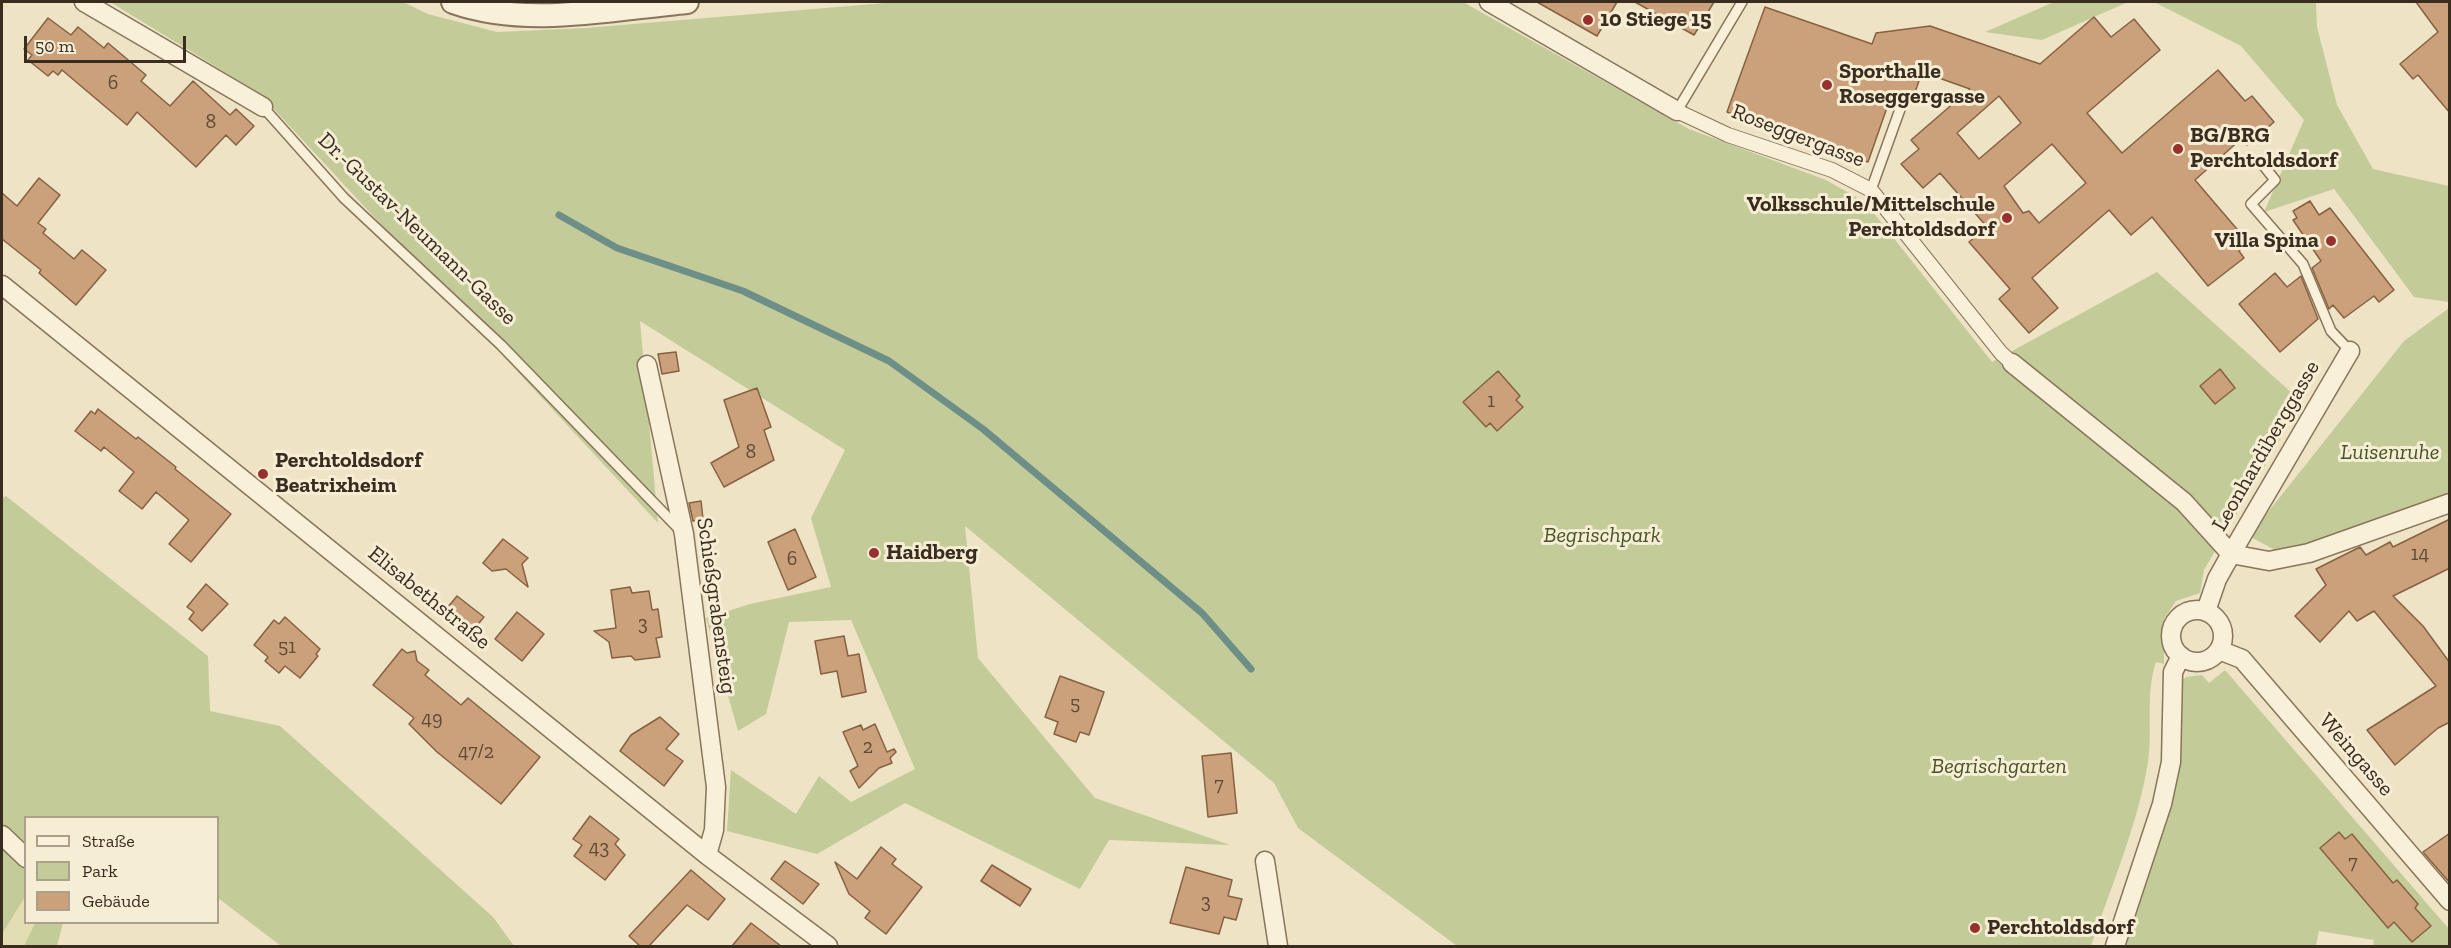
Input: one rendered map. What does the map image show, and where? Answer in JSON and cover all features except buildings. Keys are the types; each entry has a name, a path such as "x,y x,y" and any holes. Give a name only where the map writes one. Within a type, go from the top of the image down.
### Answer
{"street":[{"name":"Dr.-Gustav-Neumann-Gasse","path":"84,2 263,106"},
{"path":"453,2 500,13 530,15 687,2"},
{"name":"Roseggergasse","path":"1489,2 1677,111 1728,135 1832,170 1871,190 2001,353 2184,502 2231,554"},
{"name":"Elisabethstraße","path":"2,285 707,855 824,946"},
{"name":"Leonhardiberggasse","path":"2350,351 2231,554 2269,561 2309,553 2450,503"},
{"name":"Schießgrabensteig","path":"647,365 684,534 716,788 714,830 707,855"},
{"path":"2206,611 2217,579 2231,554"},
{"path":"2194,610 2206,611 2218,620 2223,635 2219,650 2211,658 2201,662 2190,661 2181,656 2173,647 2171,635 2174,623 2183,614 2194,610"},
{"name":"Weingasse","path":"2219,650 2242,659 2450,901"},
{"path":"2115,946 2162,804 2171,762 2173,672 2181,656"},
{"path":"2,835 24,856"},
{"path":"1265,861 1278,946"}],"lane":[{"path":"1677,111 1742,2"},
{"path":"1871,190 1903,101"},
{"name":"Dr.-Gustav-Neumann-Gasse","path":"263,106 344,198 501,345 684,534"},
{"path":"2262,165 2275,180 2251,204 2303,264 2331,332 2350,351"}],"shaded area":[{"path":"24,899 24,924 35,924 24,946 2,946 2,934"}],"green space":[{"name":"Begrischpark","path":"110,2 403,2 428,14 497,32 586,28 897,2 1463,2 1689,129 1826,180 1865,202 1992,362 2157,272 2302,402 2204,570 2200,593 2176,601 2164,619 2164,664 2156,662 2153,674 2148,762 2144,786 2131,832 2091,946 1457,946 1298,828 1274,783 965,526 978,658 1095,798 1230,845 1109,840 1080,889 905,803 817,854 727,831 731,770 796,814 819,776 851,802 915,769 851,620 789,622 766,714 738,731 706,618 750,604 831,587 811,518 845,450 640,321 658,523 259,93"},
{"path":"2054,2 2128,2 2042,40 1985,32"},
{"path":"2154,2 2316,2 2317,27 2337,105 2373,169 2449,186 2449,302 2414,297 2334,189 2264,212 2304,120 2241,46"},
{"name":"Luisenruhe","path":"2449,308 2449,495 2286,556 2249,536 2404,341"},
{"path":"6,496 208,656 210,711 280,726 493,917 514,946 281,946 219,899 219,816 24,816 24,848 2,827 2,498"},
{"path":"2225,670 2449,929 2449,946 2373,946 2374,940 2319,931 2316,946 2124,946 2172,797 2181,748 2180,682 2186,677 2202,675 2209,683"},
{"path":"2,844 24,864 24,899 2,934"},
{"path":"35,924 63,924 57,946 24,946"}],"waterway":[{"path":"559,215 617,248 743,291 889,361 983,429 1202,613 1251,669"}],"place":[{"name":"10 Stiege 15","path":"1588,20"},
{"name":"Sporthalle Roseggergasse","path":"1827,85"},
{"name":"BG/BRG Perchtoldsdorf","path":"2178,149"},
{"name":"Volksschule/Mittelschule Perchtoldsdorf","path":"2007,218"},
{"name":"Villa Spina","path":"2331,241"},
{"name":"Perchtoldsdorf Beatrixheim","path":"263,474"},
{"name":"Haidberg","path":"874,553"},
{"name":"Perchtoldsdorf","path":"1975,928"}],"park label":[{"name":"Begrischgarten","path":"1999,767"}]}
